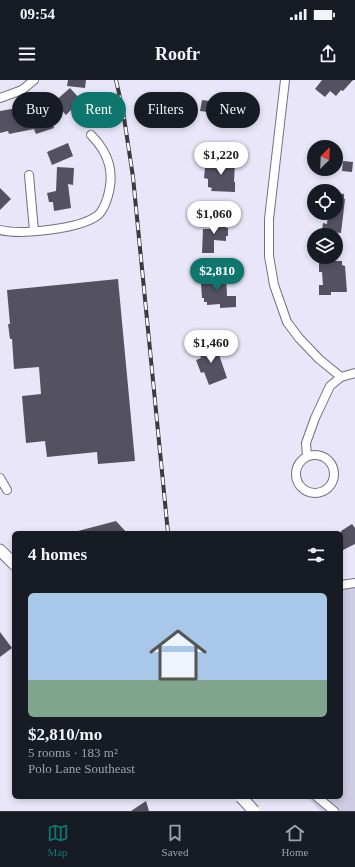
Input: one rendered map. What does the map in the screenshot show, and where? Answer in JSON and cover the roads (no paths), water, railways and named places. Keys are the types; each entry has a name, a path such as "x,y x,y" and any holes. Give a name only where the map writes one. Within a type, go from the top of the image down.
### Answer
{"main road":[{"path":"0,550 12,562"},
{"path":"243,799 254,811"}],"street":[{"path":"0,98 22,90 34,80"},
{"path":"285,80 269,219 269,256 274,285 291,328 319,359 340,377"},
{"path":"0,230 9,232 34,231 65,227 90,220 99,214 104,208 112,180 104,150 100,143 91,135"},
{"path":"29,175 34,231"},
{"path":"307,456 306,443 315,418 330,386 340,377 355,373"},
{"path":"307,456 323,456 331,463 334,470 334,478 331,485 325,491 311,493 302,488 298,481 296,473 297,467 307,456"},
{"path":"0,478 7,490"},
{"path":"343,585 355,583"},
{"path":"319,799 334,811"}],"railway":[{"path":"116,80 123,111 133,177 168,531"},
{"path":"244,799 248,811"}]}
